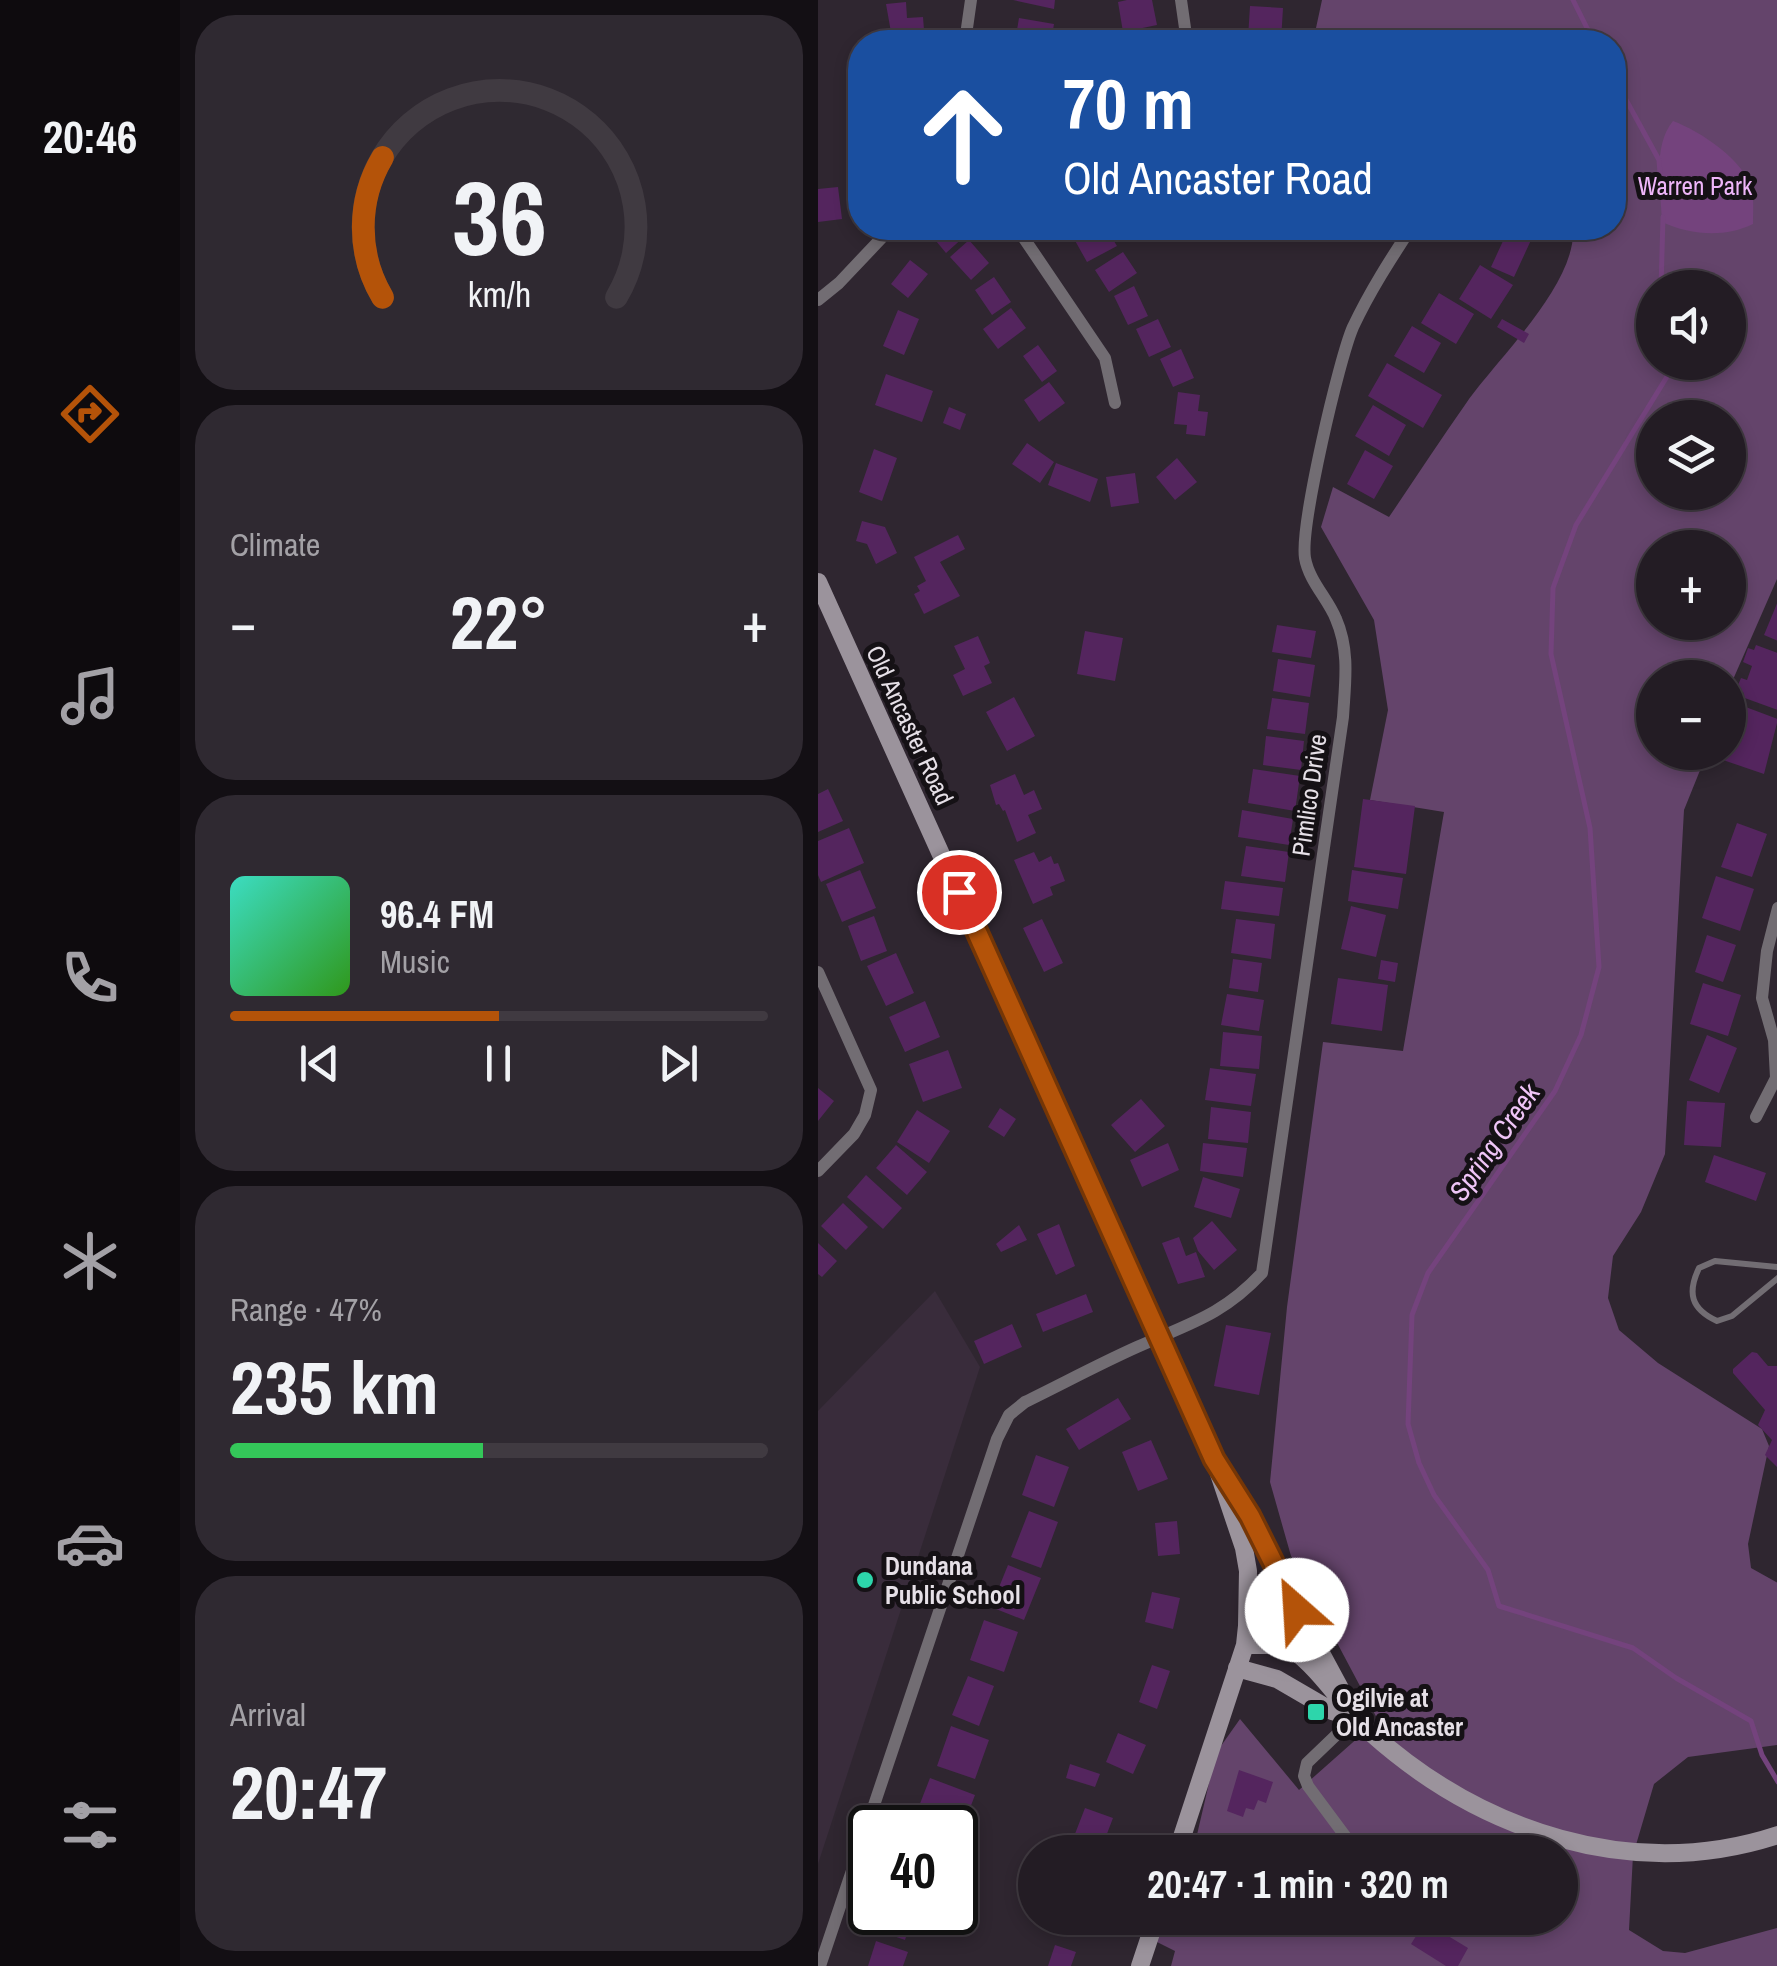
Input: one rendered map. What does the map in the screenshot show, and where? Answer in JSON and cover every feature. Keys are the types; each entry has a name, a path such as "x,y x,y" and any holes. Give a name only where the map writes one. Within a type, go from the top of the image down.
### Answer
{"street":[{"path":"968,30 972,0"},
{"path":"1181,0 1185,30"},
{"path":"818,300 880,240"},
{"path":"1025,240 1105,358 1115,404"},
{"name":"Pimlico Drive","path":"820,1966 997,1439 1009,1415 1025,1402 1196,1323 1238,1299 1262,1273 1343,717 1347,647 1305,559 1306,521 1351,331 1376,282 1404,240"},
{"name":"Old Ancaster Road","path":"818,582 824,612 1214,1459 1244,1548 1248,1582 1245,1645 1183,1835"},
{"path":"1756,1117 1776,1078 1774,1040 1762,998 1767,951 1778,908"},
{"path":"818,972 871,1090 866,1115 854,1134 818,1171"},
{"path":"1214,1459 1250,1516 1355,1717"},
{"path":"1245,1645 1284,1645 1292,1649 1355,1717 1399,1756 1433,1781 1519,1827 1560,1841 1626,1851 1724,1847 1778,1835"},
{"path":"1237,1668 1277,1679 1332,1711 1355,1717"},
{"path":"1344,1835 1304,1776 1306,1762 1355,1717"},
{"path":"1140,1966 1150,1935"}],"lane":[{"path":"1778,1267 1715,1261 1699,1268 1691,1285 1692,1300 1703,1314 1717,1321 1732,1316 1778,1278"}],"shaded area":[{"path":"1673,121 1708,140 1741,169 1752,191 1753,224 1708,233 1662,222 1660,156 1666,131"},
{"name":"Dundana Public School","path":"935,1291 980,1367 818,1864 818,1411"}],"green space":[{"name":"Warren Park","path":"1322,0 1777,0 1777,579 1742,660 1636,660 1636,770 1700,770 1684,810 1665,1154 1641,1212 1613,1256 1608,1298 1619,1330 1658,1363 1762,1429 1769,1446 1748,1544 1751,1568 1778,1583 1777,1745 1688,1757 1654,1784 1633,1855 1629,1930 1663,1951 1685,1953 1777,1928 1777,1966 1171,1966 1175,1951 1155,1941 1158,1935 1578,1935 1578,1835 1197,1835 1216,1753 1240,1719 1299,1790 1378,1720 1291,1556 1270,1482 1287,1307 1323,1042 1403,1051 1444,812 1370,800 1388,710 1374,620 1321,527 1333,487 1389,517 1467,402 1533,320 1562,273 1572,240 1626,240 1626,30 1316,30"}],"building":[{"path":"1013,0 1055,0 1054,9"},
{"path":"1152,0 1157,25 1123,30 1118,2"},
{"path":"906,2 907,18 923,17 924,30 891,30 886,4"},
{"path":"1250,6 1283,8 1282,30 1248,30"},
{"path":"1019,18 1054,24 1053,30 1017,30"},
{"path":"838,187 842,219 818,222 818,189"},
{"path":"935,240 961,240 946,253"},
{"path":"969,240 989,263 971,280 950,257"},
{"path":"1075,240 1113,240 1117,246 1087,262"},
{"path":"1503,240 1531,240 1514,277 1491,267"},
{"path":"1123,252 1137,273 1109,292 1095,270"},
{"path":"910,260 928,274 908,298 891,284"},
{"path":"1480,265 1513,285 1491,319 1459,299"},
{"path":"994,277 1011,302 992,315 975,290"},
{"path":"1134,286 1148,316 1128,325 1114,296"},
{"path":"1439,293 1474,314 1456,344 1421,323"},
{"path":"1011,308 1026,328 998,349 983,329"},
{"path":"898,310 919,319 904,355 883,346"},
{"path":"1158,319 1171,347 1149,357 1136,329"},
{"path":"1502,319 1529,334 1524,343 1497,327"},
{"path":"1412,326 1441,343 1424,373 1394,356"},
{"path":"1038,345 1057,371 1042,382 1023,356"},
{"path":"1181,349 1194,378 1173,387 1160,359"},
{"path":"1387,363 1442,395 1423,428 1368,396"},
{"path":"886,374 933,391 922,422 875,405"},
{"path":"1049,382 1065,403 1039,422 1024,400"},
{"path":"1178,392 1200,395 1198,411 1208,412 1205,436 1186,434 1187,425 1174,424"},
{"path":"1373,405 1406,425 1389,456 1355,436"},
{"path":"949,407 966,414 960,430 943,423"},
{"path":"1027,443 1054,462 1040,483 1012,464"},
{"path":"874,449 897,458 882,501 859,492"},
{"path":"1365,450 1393,466 1374,499 1347,484"},
{"path":"1177,458 1197,482 1175,500 1156,477"},
{"path":"1056,463 1098,479 1090,502 1048,485"},
{"path":"1135,473 1139,503 1111,507 1106,477"},
{"path":"862,521 885,527 897,553 876,564 867,544 856,541"},
{"path":"958,535 965,549 940,562 960,596 924,614 914,594 920,591 917,586 926,581 914,557"},
{"path":"1778,601 1778,641 1764,635"},
{"path":"1277,625 1316,631 1311,658 1272,652"},
{"path":"1085,631 1123,638 1115,681 1077,674"},
{"path":"978,636 990,663 984,666 992,683 963,696 953,675 965,669 954,646"},
{"path":"1756,645 1778,653 1778,710 1746,698 1746,680 1752,666 1744,660 1748,648 1754,650"},
{"path":"1278,659 1315,665 1310,697 1273,691"},
{"path":"1014,697 1035,736 1007,751 986,712"},
{"path":"1272,698 1309,703 1305,734 1267,729"},
{"path":"1746,707 1778,719 1764,774 1746,768"},
{"path":"1266,736 1304,741 1301,770 1263,765"},
{"path":"1253,769 1300,776 1295,811 1248,803"},
{"path":"1015,774 1024,795 1034,790 1042,809 1028,815 1036,833 1017,842 1005,810 996,805 990,785"},
{"path":"828,789 843,821 818,832 818,794"},
{"path":"1363,799 1415,806 1406,874 1354,867"},
{"path":"1242,810 1293,819 1289,845 1238,837"},
{"path":"1737,823 1767,834 1752,877 1721,867"},
{"path":"849,828 864,863 821,882 818,841"},
{"path":"1246,846 1289,852 1285,882 1241,876"},
{"path":"1034,852 1039,862 1051,856 1065,881 1050,887 1053,895 1033,904 1014,860"},
{"path":"860,870 876,908 842,922 826,884"},
{"path":"1352,870 1403,878 1398,909 1348,901"},
{"path":"1716,876 1754,889 1740,931 1702,918"},
{"path":"1225,881 1283,888 1279,916 1221,909"},
{"path":"1351,906 1386,915 1376,957 1341,949"},
{"path":"874,916 887,951 861,961 848,926"},
{"path":"1042,919 1063,963 1044,972 1023,928"},
{"path":"1236,919 1275,924 1271,959 1231,953"},
{"path":"1707,935 1736,945 1723,982 1695,972"},
{"path":"896,953 914,993 886,1006 867,966"},
{"path":"1233,959 1262,963 1258,992 1229,988"},
{"path":"1381,960 1398,963 1395,982 1378,979"},
{"path":"1338,978 1388,985 1382,1031 1331,1024"},
{"path":"1703,983 1741,995 1728,1036 1690,1024"},
{"path":"1227,994 1264,1000 1259,1031 1221,1025"},
{"path":"925,1001 940,1037 905,1052 889,1017"},
{"path":"1223,1032 1262,1036 1259,1069 1220,1066"},
{"path":"1707,1035 1737,1048 1719,1093 1689,1080"},
{"path":"948,1050 962,1088 923,1102 909,1064"},
{"path":"1210,1068 1256,1074 1251,1106 1205,1100"},
{"path":"818,1088 834,1101 818,1121"},
{"path":"1141,1099 1165,1126 1135,1152 1111,1125"},
{"path":"1687,1101 1725,1103 1721,1147 1684,1145"},
{"path":"1211,1107 1251,1112 1248,1143 1208,1139"},
{"path":"1000,1108 1016,1119 1004,1137 988,1127"},
{"path":"917,1110 950,1131 929,1163 897,1142"},
{"path":"1168,1143 1179,1170 1142,1187 1130,1160"},
{"path":"1203,1143 1247,1148 1243,1177 1200,1171"},
{"path":"896,1145 927,1172 907,1195 876,1168"},
{"path":"1714,1155 1766,1173 1756,1201 1705,1182"},
{"path":"866,1175 902,1208 883,1229 847,1197"},
{"path":"1203,1177 1240,1189 1231,1218 1194,1207"},
{"path":"843,1203 868,1227 846,1250 821,1226"},
{"path":"1212,1221 1237,1250 1214,1270 1193,1238"},
{"path":"1059,1224 1075,1266 1056,1275 1037,1234"},
{"path":"1019,1225 1027,1240 1001,1252 996,1244"},
{"path":"1179,1237 1186,1256 1196,1252 1205,1277 1178,1284 1162,1243"},
{"path":"818,1243 837,1261 822,1277 818,1274"},
{"path":"1086,1294 1093,1312 1043,1332 1036,1314"},
{"path":"1012,1324 1022,1347 984,1364 974,1341"},
{"path":"1226,1325 1271,1333 1259,1395 1214,1386"},
{"path":"1752,1352 1768,1366 1778,1366 1778,1468 1765,1455 1772,1440 1758,1425 1765,1410 1733,1373"},
{"path":"1118,1398 1131,1419 1079,1450 1066,1429"},
{"path":"1151,1440 1168,1479 1138,1491 1122,1452"},
{"path":"1036,1455 1069,1467 1054,1507 1022,1495"},
{"path":"1029,1511 1058,1522 1041,1568 1011,1557"},
{"path":"1177,1521 1180,1554 1158,1556 1155,1523"},
{"path":"1008,1565 1041,1578 1024,1620 991,1607"},
{"path":"1152,1592 1180,1598 1173,1629 1145,1622"},
{"path":"984,1620 1018,1632 1004,1672 970,1660"},
{"path":"1152,1665 1170,1671 1157,1709 1139,1702"},
{"path":"968,1676 994,1686 979,1726 952,1715"},
{"path":"951,1726 989,1740 975,1779 937,1766"},
{"path":"1118,1733 1146,1745 1133,1774 1106,1762"},
{"path":"1070,1764 1100,1774 1095,1787 1066,1778"},
{"path":"1239,1770 1273,1782 1266,1803 1258,1800 1254,1810 1246,1808 1243,1817 1227,1811"},
{"path":"930,1778 975,1795 971,1805 919,1805"},
{"path":"1085,1808 1113,1818 1106,1835 1075,1835"},
{"path":"1417,1935 1446,1935 1468,1948 1458,1966 1446,1966 1411,1944"},
{"path":"876,1941 908,1952 903,1966 868,1966"},
{"path":"1055,1945 1076,1952 1071,1966 1048,1966"}],"waterway":[{"name":"Spring Creek","path":"1573,0 1588,30"},
{"name":"Spring Creek","path":"1626,100 1659,160 1661,187"},
{"name":"Spring Creek","path":"1662,270 1663,217"},
{"name":"Spring Creek","path":"1665,380 1576,525 1553,588 1551,654 1590,828 1599,967 1581,1035 1555,1091 1428,1273 1412,1315 1408,1424 1419,1463 1434,1495 1488,1570 1499,1606 1633,1648 1751,1721 1762,1755 1778,1782"}],"place":[{"name":"Dundana Public School","path":"865,1580"},
{"name":"Ogilvie at Old Ancaster","path":"1316,1712"}],"route":[{"path":"959,892 1214,1459 1250,1516 1297,1610"}]}
